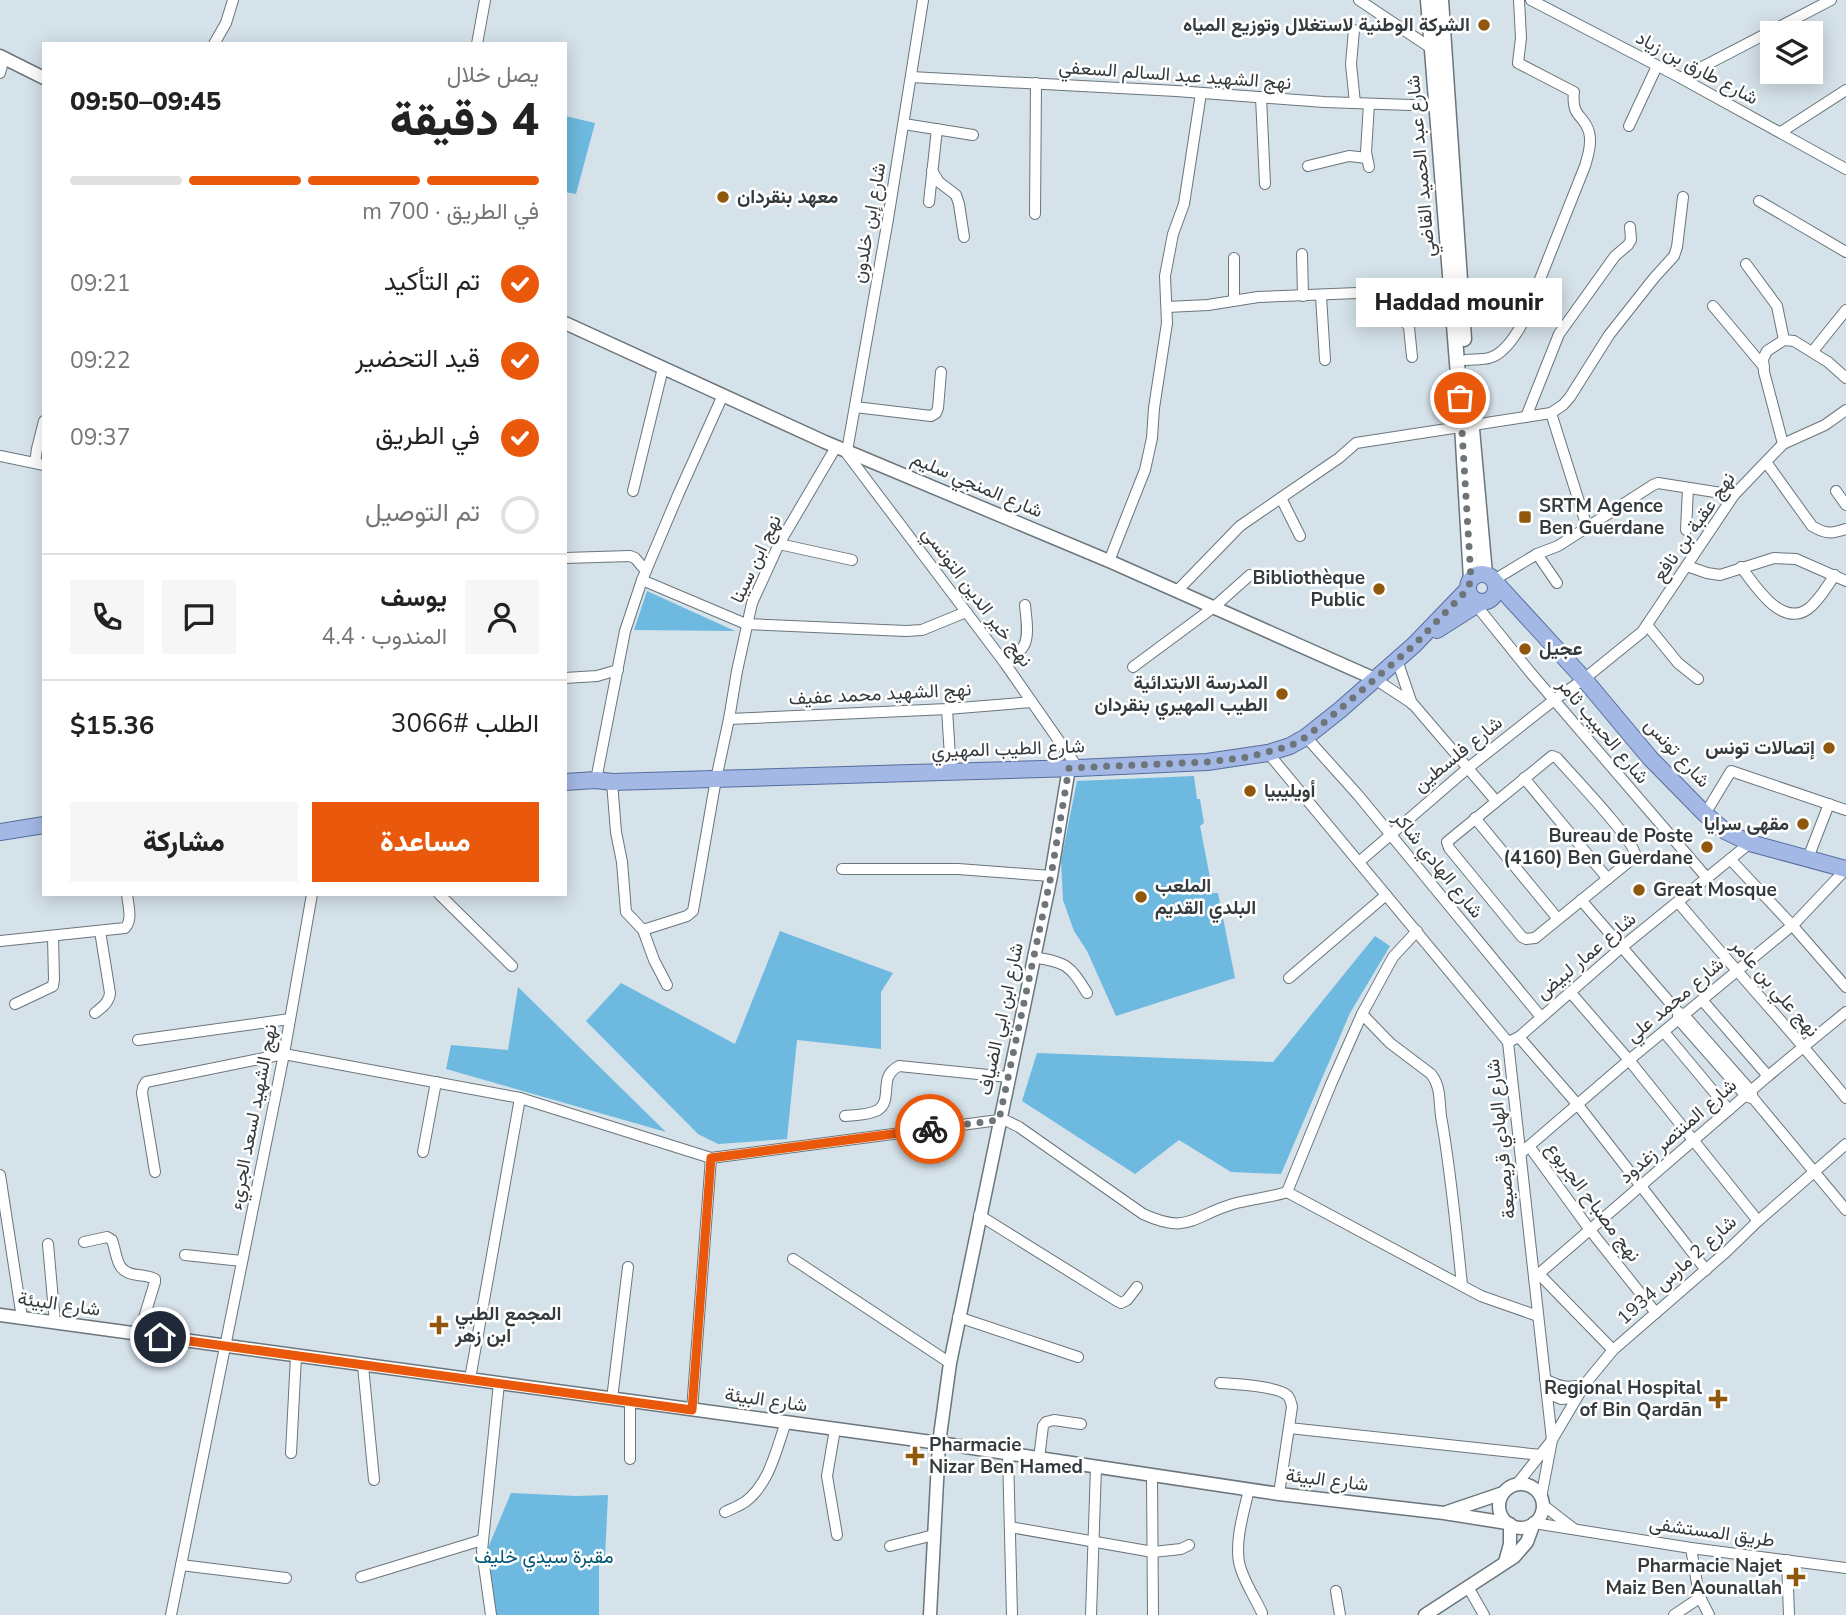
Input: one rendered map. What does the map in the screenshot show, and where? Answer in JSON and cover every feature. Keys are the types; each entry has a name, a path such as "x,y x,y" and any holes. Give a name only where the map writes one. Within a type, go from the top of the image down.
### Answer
{"main road":[{"name":"شارع عبد الحميد القاضي","path":"1428,0 1431,48 1442,106"},
{"name":"شارع عبد الحميد القاضي","path":"1441,0 1442,106 1483,589"},
{"name":"شارع عبد الحميد القاضي","path":"1456,289 1466,360 1467,425"},
{"name":"شارع تونس","path":"1483,589 1517,605 1650,758 1725,831 1750,842 1846,869"},
{"name":"شارع الطيب المهيري","path":"567,782 1074,768 1207,762 1268,753 1306,737 1483,589"},
{"path":"0,832 42,825"}],"street":[{"path":"215,42 226,23 233,0"},
{"path":"477,42 485,0"},
{"name":"شارع إبن خلدون","path":"842,449 855,407 923,0"},
{"path":"1359,0 1431,48"},
{"path":"1466,360 1495,356 1517,331 1590,151 1589,132 1573,106 1574,92 1518,64 1521,38 1519,0"},
{"name":"شارع طارق بن زياد","path":"1531,0 1681,78 1846,169"},
{"path":"1681,78 1814,4 1831,0"},
{"path":"1354,30 1351,64 1355,103"},
{"path":"0,73 2,57 42,77"},
{"path":"1629,126 1657,66"},
{"name":"نهج الشهيد عبد السالم السعفي","path":"911,77 1442,106"},
{"path":"1035,215 1036,83"},
{"path":"1781,132 1846,90"},
{"path":"1110,561 1145,470 1152,438 1167,323 1165,276 1173,234 1184,204 1201,93"},
{"path":"1261,97 1265,184"},
{"path":"1308,166 1349,156 1368,163 1369,104"},
{"path":"904,124 972,135"},
{"path":"929,202 937,129"},
{"path":"932,171 939,182 956,195 964,237"},
{"path":"1177,591 1240,526 1339,458 1356,443 1551,413 1563,405 1609,335 1674,256 1683,197"},
{"path":"1759,201 1846,252"},
{"path":"1526,416 1559,334 1615,256 1628,244 1630,226"},
{"path":"1302,254 1303,296"},
{"path":"1234,258 1234,299"},
{"path":"1746,264 1777,306 1784,340"},
{"path":"1167,307 1208,305 1258,297 1456,289"},
{"path":"1399,292 1401,316 1409,327 1412,357"},
{"path":"1321,296 1325,360"},
{"path":"1713,306 1763,368"},
{"path":"1812,351 1846,310"},
{"name":"شارع المنجي سليم","path":"567,324 842,449 1110,561 1375,679"},
{"path":"1783,444 1763,368 1767,351 1784,340 1794,341 1828,362 1846,378"},
{"path":"632,491 663,368"},
{"path":"855,407 931,416 938,408 941,372"},
{"path":"667,985 643,930 625,912 622,862 604,781 625,631 644,576 723,395"},
{"name":"نهج عقبة بن نافع","path":"1584,680 1642,632 1734,495 1766,461 1783,444 1825,425 1846,410"},
{"path":"1551,413 1587,527"},
{"path":"0,456 40,464 37,449 42,429"},
{"name":"نهج ابن سينا","path":"643,930 687,916 693,911 716,779 752,603 779,544 842,449"},
{"name":"نهج خير الدين التونسي","path":"842,449 1004,662 1074,768"},
{"path":"1766,461 1812,526 1821,532 1832,534 1846,529"},
{"path":"1483,589 1658,483 1734,495"},
{"path":"1686,530 1688,488"},
{"path":"1836,491 1846,505"},
{"path":"1281,498 1300,536"},
{"path":"779,544 852,560"},
{"path":"1537,554 1557,583"},
{"path":"567,558 630,556 635,558 644,576 746,624 906,631 922,630 966,612"},
{"path":"1687,566 1720,575 1774,558 1796,559 1846,581"},
{"path":"1741,567 1773,606 1782,612 1794,614 1805,611 1814,603 1835,575"},
{"path":"1133,667 1214,607 1250,575"},
{"name":"شارع الحبيب ثامر","path":"1483,589 1554,700 1707,878"},
{"path":"1004,662 1025,644 1025,605"},
{"path":"1647,625 1678,663 1698,679"},
{"path":"1397,660 1413,704"},
{"path":"567,678 597,676 618,670"},
{"path":"1375,679 1413,704 1496,801"},
{"name":"شارع فلسطين","path":"1359,862 1468,768 1554,700 1584,680"},
{"name":"نهج الشهيد محمد عفيف","path":"729,719 947,709 1032,702"},
{"path":"947,709 951,773"},
{"name":"شارع الهادي شاكر","path":"1306,737 1541,1017"},
{"name":"شارع الهادي قريصيعة","path":"1268,753 1508,1042 1525,1149 1538,1315 1552,1440"},
{"path":"1550,757 1555,757 1632,845 1634,854 1632,859 1531,940 1522,937 1447,845 1449,839 1524,778 1550,757"},
{"name":"شارع ابن ابي الضياف","path":"930,1615 939,1443 950,1363 1074,768"},
{"path":"1706,814 1731,771 1846,810"},
{"path":"1524,778 1608,879"},
{"path":"1808,858 1829,804"},
{"path":"1475,818 1558,919"},
{"name":"شارع عمار لبيض","path":"1508,1042 1519,1037 1622,947 1750,842"},
{"path":"1730,859 1846,987"},
{"path":"842,869 958,869 1051,876"},
{"name":"شارع محمد علي","path":"1525,1149 1680,1016 1792,925 1846,869"},
{"path":"1289,978 1386,895"},
{"path":"0,941 125,928 130,919 127,896"},
{"name":"نهج الشهيد لسعد الجريء","path":"171,1615 284,1054 312,896"},
{"path":"441,896 512,966"},
{"path":"1581,900 1846,1210"},
{"name":"نهج علي بن عامر","path":"1678,902 1846,1098"},
{"path":"95,1013 110,999 100,931"},
{"path":"1287,1192 1362,1014 1393,957 1417,932"},
{"path":"15,1004 53,986 53,937"},
{"path":"1033,957 1057,961 1068,966 1087,993"},
{"path":"1571,993 1629,1060 1758,1222"},
{"path":"1703,1000 1768,1076"},
{"name":"شارع المنتصر زغدود","path":"1537,1276 1846,1012"},
{"path":"1362,1014 1390,1044 1431,1074 1435,1080 1440,1094 1448,1148 1462,1285"},
{"path":"138,1040 290,1019"},
{"path":"1664,1032 1729,1110"},
{"path":"1519,1037 1578,1105 1706,1270"},
{"path":"155,1172 142,1093 146,1082 284,1054 520,1098 711,1158 999,1120 1013,1123 1143,1214 1157,1220 1173,1224 1188,1223 1233,1204 1287,1192 1481,1296 1538,1315"},
{"path":"845,1116 878,1110 885,1101 888,1073 899,1066 1008,1077"},
{"path":"423,1152 436,1082"},
{"path":"470,1379 520,1098"},
{"name":"شارع 2 مارس 1934","path":"1552,1440 1585,1384 1613,1350 1846,1144"},
{"name":"نهج مصباح الجربوع","path":"1525,1149 1656,1313"},
{"path":"692,1410 711,1158"},
{"path":"0,1175 22,1318"},
{"path":"979,1215 1121,1303 1127,1300 1137,1287"},
{"path":"84,1242 107,1237 112,1240 119,1263 125,1272 155,1279 139,1334"},
{"path":"48,1244 55,1323"},
{"path":"185,1255 242,1261"},
{"path":"793,1259 950,1363"},
{"path":"612,1399 628,1267"},
{"path":"1537,1276 1613,1350"},
{"name":"شارع البيئة","path":"0,1315 939,1443 1279,1494 1509,1523"},
{"path":"958,1317 1078,1357"},
{"path":"290,1453 296,1356"},
{"path":"363,1366 374,1480"},
{"path":"1545,1379 1564,1387 1585,1384"},
{"path":"491,1615 482,1561 482,1540 499,1383"},
{"path":"1220,1383 1282,1392 1288,1396 1291,1402 1289,1428 1279,1494"},
{"path":"1547,1393 1561,1399 1576,1398"},
{"path":"630,1401 630,1459"},
{"path":"1039,1458 1043,1426 1046,1422 1054,1420 1081,1424"},
{"path":"725,1512 743,1503 763,1482 786,1422"},
{"path":"1289,1428 1544,1455"},
{"path":"835,1429 827,1486 837,1535"},
{"path":"1544,1455 1539,1518 1526,1527 1518,1527 1509,1523 1500,1512 1500,1499 1503,1493 1517,1484 1544,1455 1552,1440"},
{"path":"1009,1454 1012,1615"},
{"path":"1091,1615 1096,1467"},
{"path":"1152,1475 1153,1615"},
{"path":"1517,1484 1532,1487 1538,1492 1542,1502 1574,1530"},
{"path":"1248,1489 1239,1559 1262,1613"},
{"path":"1444,1513 1503,1493"},
{"path":"1505,1562 1510,1544 1509,1523"},
{"path":"1425,1615 1514,1557 1527,1542 1534,1523"},
{"name":"طريق المستشفى","path":"1534,1523 1691,1548 1846,1568"},
{"path":"1010,1527 1153,1552 1181,1549 1189,1545"},
{"path":"890,1546 934,1535"},
{"path":"361,1577 482,1540"},
{"path":"1691,1548 1699,1595 1709,1615"},
{"path":"1787,1560 1789,1615"},
{"path":"181,1565 286,1578"},
{"path":"1468,1587 1484,1615"},
{"path":"1336,1591 1340,1615"},
{"path":"1674,1615 1696,1602 1699,1595"}],"green space":[{"path":"567,116 595,123 576,194 567,192"},
{"path":"647,591 735,631 634,630"},
{"name":"الملعب البلدي القديم","path":"1194,776 1204,823 1200,826 1213,893 1218,893 1235,978 1116,1016 1087,951 1074,931 1063,900 1061,861 1077,781"},
{"path":"780,931 893,973 881,992 881,1049 797,1040 787,1139 718,1144 698,1134 586,1021 621,983 735,1044"},
{"path":"1375,936 1390,946 1350,1013 1281,1174 1231,1172 1179,1140 1135,1174 1022,1101 1037,1053 1273,1062"},
{"path":"518,987 666,1132 446,1069 451,1045 508,1050"},
{"name":"مقبرة سيدي خليف","path":"511,1493 608,1495 605,1557 599,1558 599,1615 496,1615 485,1555"}],"way so far":[{"path":"930,1129 999,1120 1051,876 1069,768 1207,762 1249,757 1290,746 1340,710 1397,660 1468,589 1471,579 1460,398"}],"place":[{"name":"الشركة الوطنية لاستغلال وتوزيع المياه","path":"1484,25"},
{"name":"معهد بنقردان","path":"723,197"},
{"name":"Haddad mounir","path":"1460,398"},
{"name":"SRTM Agence Ben Guerdane","path":"1525,517"},
{"name":"Bibliothèque Public","path":"1379,589"},
{"name":"عجيل","path":"1525,649"},
{"name":"المدرسة الابتدائية الطيب المهيري بنقردان","path":"1282,694"},
{"name":"إتصالات تونس","path":"1829,748"},
{"name":"أويليبيا","path":"1250,791"},
{"name":"مقهى سرايا","path":"1803,824"},
{"name":"Bureau de Poste (4160) Ben Guerdane","path":"1707,847"},
{"name":"Great Mosque","path":"1639,890"},
{"name":"الملعب البلدي القديم","path":"1141,897"},
{"name":"المجمع الطبي ابن زهر","path":"439,1325"},
{"name":"Regional Hospital of Bin Qardān","path":"1718,1399"},
{"name":"Pharmacie Nizar Ben Hamed","path":"915,1456"},
{"name":"Pharmacie Najet Maiz Ben Aounallah","path":"1796,1577"}],"route":[{"path":"160,1337 692,1410 711,1158 930,1129"}]}
